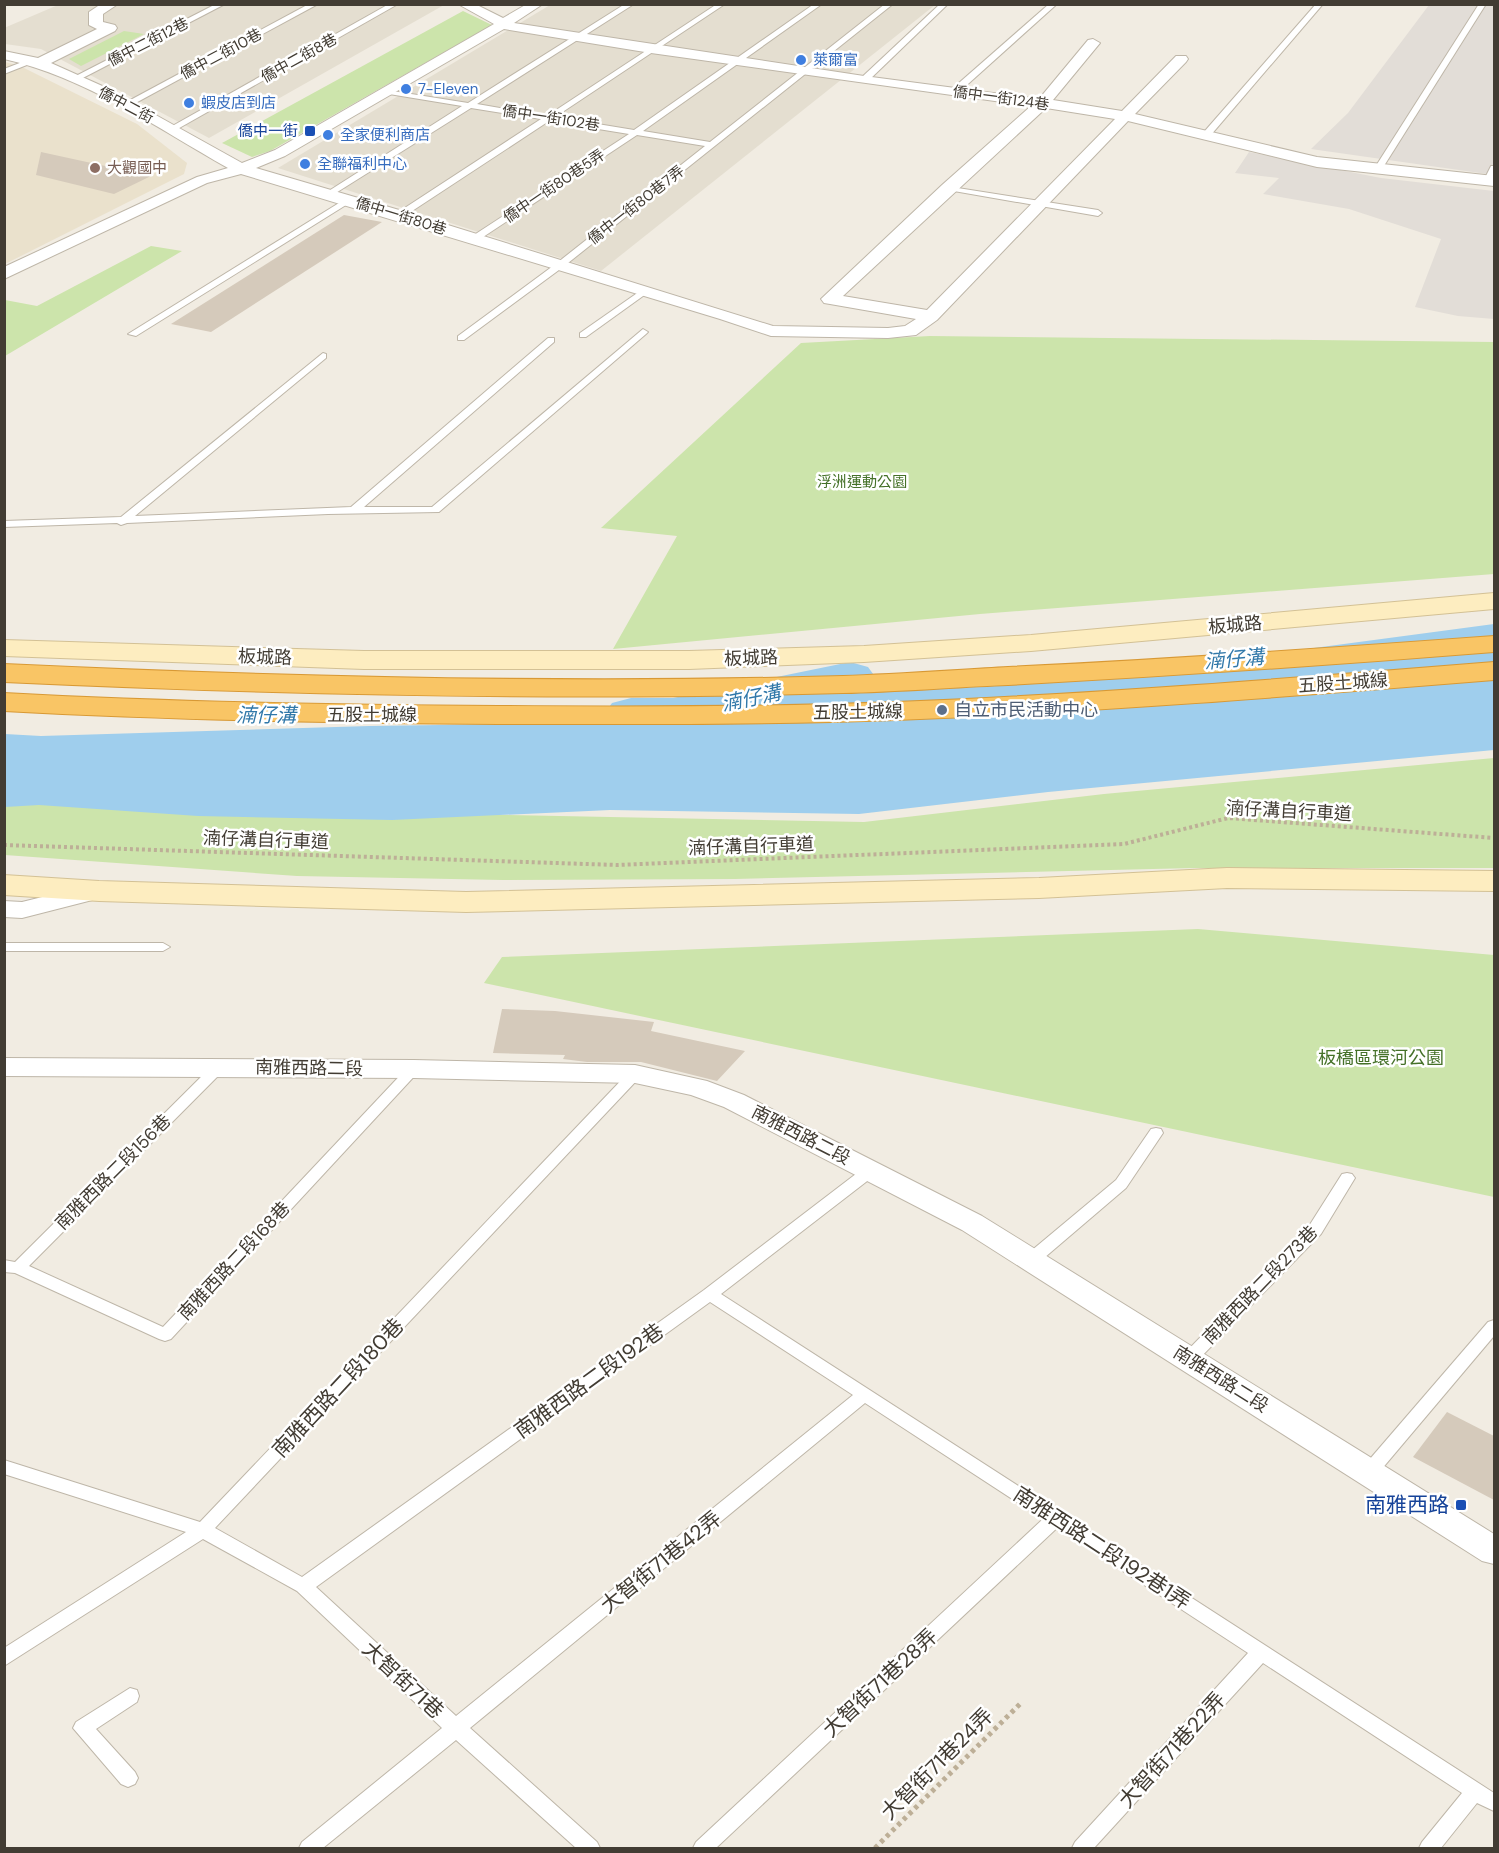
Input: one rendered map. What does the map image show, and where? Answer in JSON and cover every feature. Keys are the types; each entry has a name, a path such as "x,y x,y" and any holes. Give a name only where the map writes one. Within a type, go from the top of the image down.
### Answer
{"highway":[{"name":"五股土城線","path":"4,673 341,687 553,689 826,685 1153,668 1494,644"},
{"name":"五股土城線","path":"4,702 91,708 315,715 642,716 896,711 1198,694 1494,672"}],"street":[{"path":"37,62 110,28 96,26 96,12 112,4"},
{"name":"僑中一街124巷","path":"464,4 505,24 578,38 1127,116 1317,162 1378,169 1492,176"},
{"path":"4,274 202,180 241,169 280,153 389,92 537,4"},
{"path":"931,316 830,299 948,188 1043,104 1093,42"},
{"name":"僑中二街","path":"4,55 37,62 74,78 127,104 241,169"},
{"name":"僑中一街80巷","path":"241,169 400,214 771,331 888,333 910,331 931,316 1181,59"},
{"name":"板城路","path":"4,648 364,660 689,660 864,654 1042,642 1494,601"},
{"path":"4,885 99,891 466,902 1038,888 1227,878 1494,881"},
{"path":"4,909 22,910 99,891"},
{"name":"南雅西路二段","path":"4,1067 414,1069 634,1074 697,1087 734,1101 972,1223 1494,1551"}],"lane":[{"name":"僑中二街12巷","path":"74,78 222,4"},
{"name":"僑中二街10巷","path":"127,104 315,4"},
{"name":"僑中二街8巷","path":"171,129 395,4"},
{"path":"328,194 631,4"},
{"path":"400,214 722,4"},
{"name":"僑中一街80巷5弄","path":"474,239 635,133 819,4"},
{"name":"僑中一街80巷7弄","path":"461,338 561,265 890,4"},
{"path":"864,80 945,4"},
{"path":"955,91 1054,4"},
{"path":"1207,134 1320,4"},
{"path":"1378,169 1484,4"},
{"path":"4,72 37,62"},
{"name":"僑中一街102巷","path":"389,92 712,145"},
{"path":"948,188 1098,213"},
{"path":"133,334 350,200"},
{"path":"583,335 646,291"},
{"path":"4,524 121,522 355,509 435,510 643,332"},
{"path":"355,509 551,340"},
{"path":"121,522 323,356"},
{"path":"4,946 163,947"},
{"name":"南雅西路二段156巷","path":"11,1267 219,1067"},
{"name":"南雅西路二段168巷","path":"11,1267 165,1335 414,1069"},
{"name":"南雅西路二段180巷","path":"4,1658 203,1530 634,1074"},
{"path":"1031,1260 1121,1184 1156,1133"},
{"name":"南雅西路二段192巷","path":"303,1586 711,1294 870,1171"},
{"name":"南雅西路二段273巷","path":"1189,1359 1315,1230 1347,1178"},
{"name":"南雅西路二段192巷1弄","path":"711,1294 1494,1803"},
{"path":"1368,1472 1494,1326"},
{"name":"大智街71巷42弄","path":"309,1848 865,1394"},
{"name":"大智街71巷","path":"4,1467 203,1530 303,1586 590,1848"},
{"name":"大智街71巷28弄","path":"703,1848 1056,1518"},
{"name":"大智街71巷22弄","path":"1082,1848 1261,1652"},
{"path":"128,1778 83,1728 130,1696"},
{"path":"1429,1848 1475,1791"}],"path":[{"name":"湳仔溝自行車道","path":"4,845 617,865 1124,844 1228,818 1494,838"},
{"name":"大智街71巷24弄","path":"875,1848 1022,1702"}],"shaded area":[{"path":"58,5 444,5 209,138 41,49 5,44 4,28"},
{"path":"550,5 935,5 601,271 278,168"},
{"path":"1429,5 1494,5 1494,175 1311,149 1348,113"},
{"name":"大觀國中","path":"5,62 20,66 137,124 187,163 184,174 5,264"},
{"path":"1249,152 1381,178 1494,191 1494,319 1458,316 1415,307 1441,239 1349,209 1263,194 1279,178 1235,173"}],"green space":[{"path":"463,11 492,25 270,151 252,157 222,143"},
{"path":"124,31 144,34 81,66 69,59"},
{"path":"151,246 182,251 5,356 5,300 37,306"},
{"name":"浮洲運動公園","path":"930,336 1494,342 1494,574 980,614 613,649 677,536 601,528 801,343"},
{"path":"1494,758 1494,868 1195,868 735,879 503,880 297,876 5,855 5,796 306,811 864,822 1104,794"},
{"name":"板橋區環河公園","path":"1198,929 1494,955 1494,1197 484,983 502,957"}],"water":[{"path":"1494,624 1494,750 1048,792 859,814 610,810 392,820 198,816 39,805 5,807 5,734 41,736 369,726 575,723 830,692 1284,652"}],"building":[{"path":"41,152 151,176 114,194 36,175"},
{"path":"344,215 382,222 211,332 171,324"},
{"path":"502,1009 555,1011 654,1022 651,1031 745,1051 717,1081 641,1062 587,1062 563,1059 565,1055 493,1053"},
{"path":"1447,1412 1494,1436 1494,1500 1413,1457"}],"waterway":[{"name":"湳仔溝","path":"631,714 673,714 850,678"}],"place":[{"name":"萊爾富","path":"801,60"},
{"name":"7-Eleven","path":"406,89"},
{"name":"蝦皮店到店","path":"189,103"},
{"name":"僑中一街","path":"310,131"},
{"name":"全家便利商店","path":"328,135"},
{"name":"全聯福利中心","path":"305,164"},
{"name":"大觀國中","path":"95,168"},
{"name":"自立市民活動中心","path":"942,710"},
{"name":"南雅西路","path":"1461,1505"}]}
